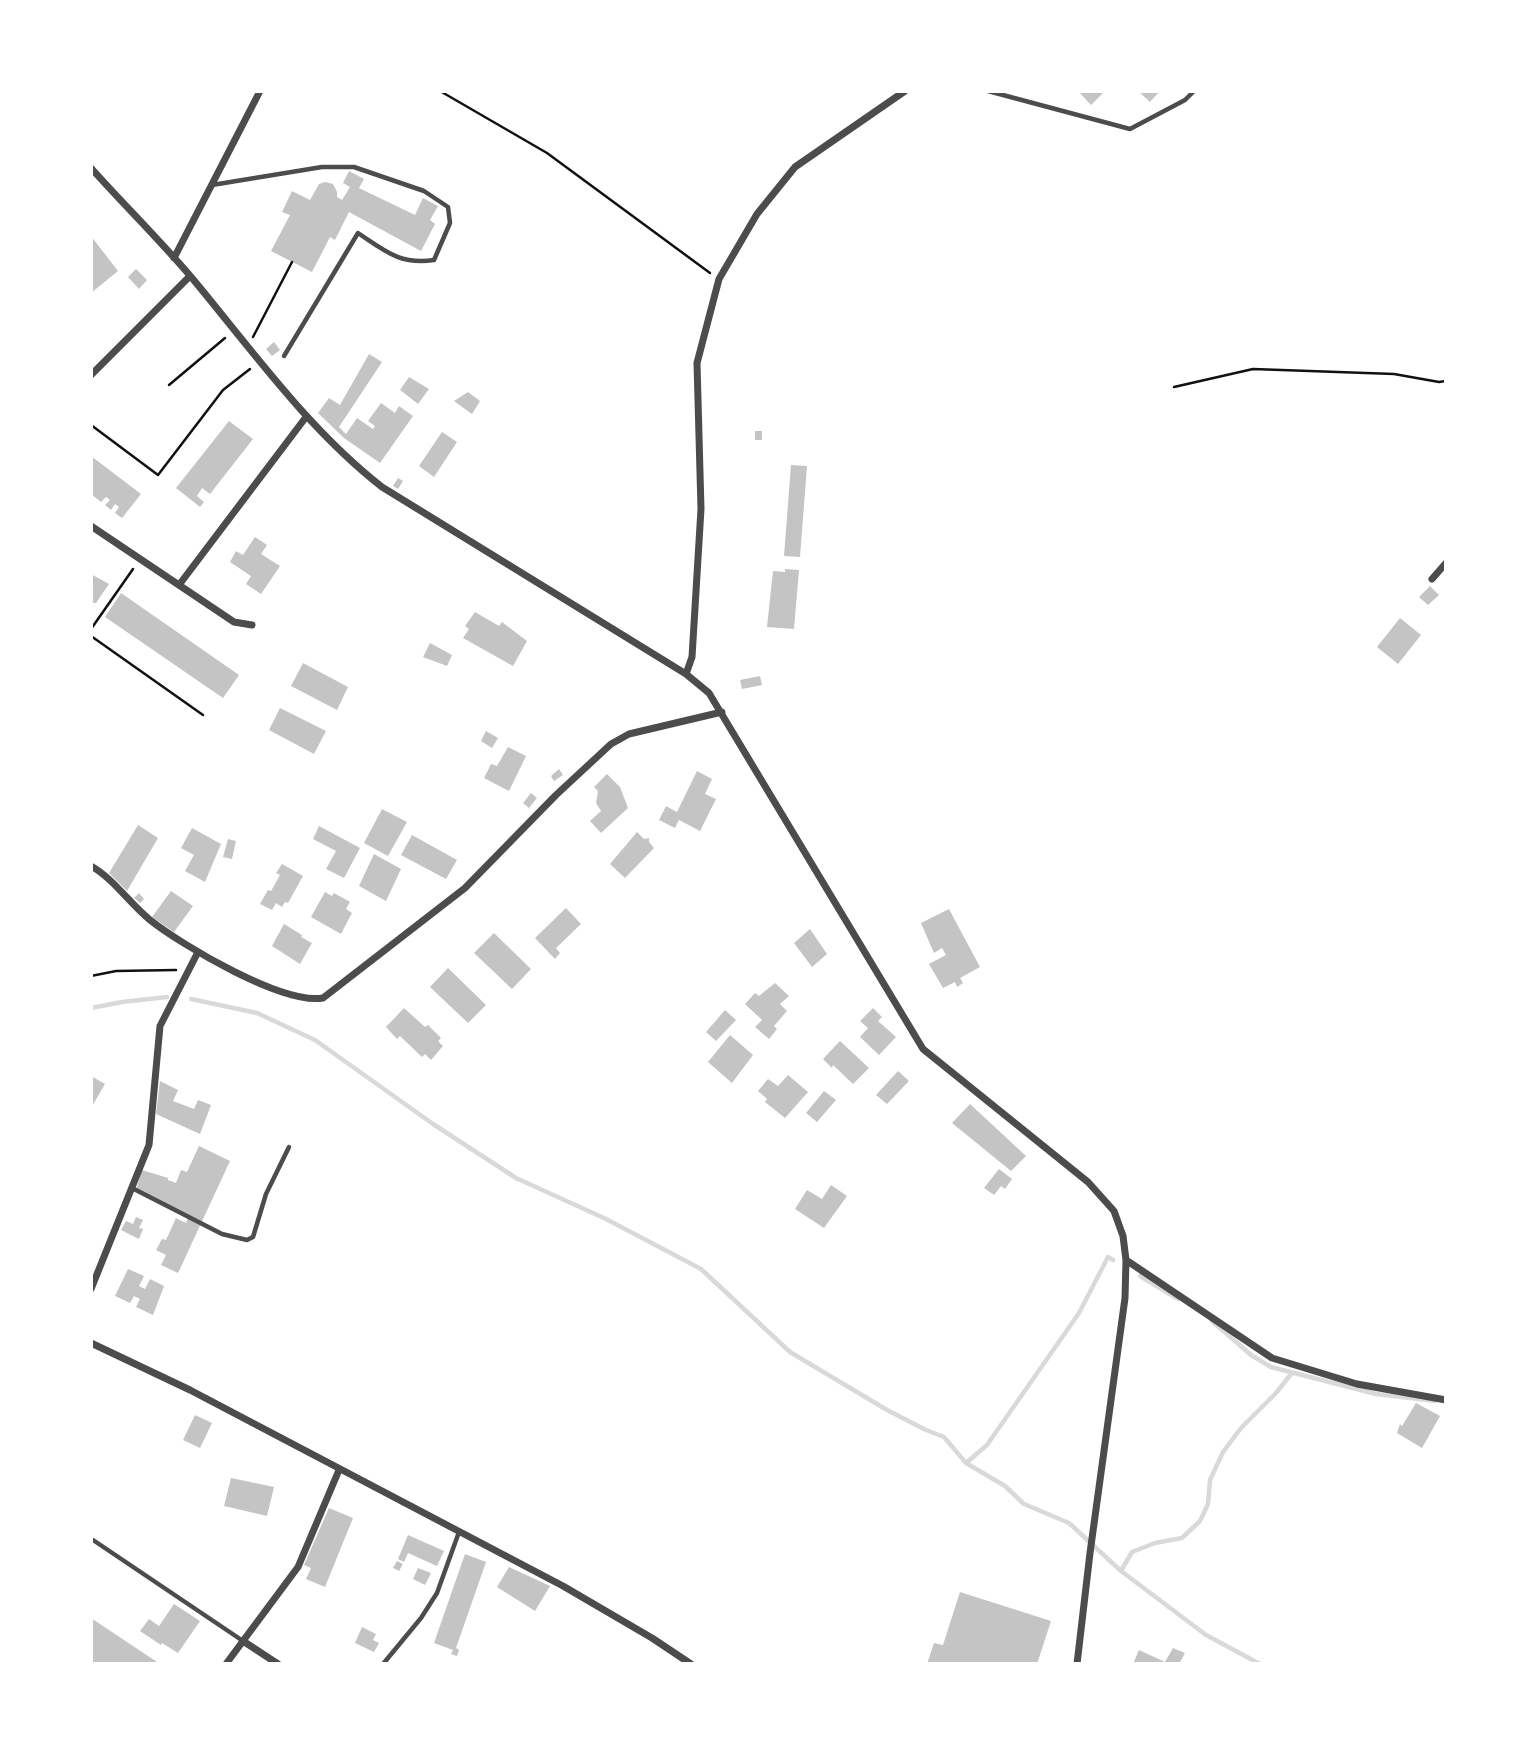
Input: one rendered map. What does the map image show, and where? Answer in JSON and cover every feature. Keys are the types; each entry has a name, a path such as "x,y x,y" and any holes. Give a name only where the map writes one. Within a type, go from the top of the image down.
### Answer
{"street":[{"path":"174,258 260,91"},
{"path":"687,674 692,656 701,509 697,363 719,279 757,214 795,167 905,91"},
{"path":"91,169 190,276 306,417 351,463 382,487 687,674 709,694 923,1049 1088,1182 1114,1211 1123,1236 1126,1261 1125,1298 1077,1664"},
{"path":"91,375 190,276"},
{"path":"179,585 306,417"},
{"path":"91,526 234,622 252,625"},
{"path":"1432,579 1446,563"},
{"path":"91,866 102,872 151,920 198,952 291,996 311,1000 323,998 465,888 556,794 611,744 629,734 722,712"},
{"path":"91,1289 149,1144 160,1026 198,952"},
{"path":"1126,1261 1272,1358 1357,1384 1446,1401"},
{"path":"91,1343 190,1390 563,1586 691,1664"},
{"path":"226,1664 298,1567 339,1470"},
{"path":"243,1641 278,1664"}],"lane":[{"path":"988,91 1130,129 1185,100 1194,91"},
{"path":"211,185 322,167 354,167 424,191 448,207 450,223 434,260 419,262 396,258 358,233 284,356"},
{"path":"132,1188 222,1234 247,1240 253,1237 266,1194 289,1147"},
{"path":"383,1664 421,1618 437,1593 459,1532"},
{"path":"93,1541 243,1641"}],"path":[{"path":"440,91 547,153 719,279"},
{"path":"248,346 292,262"},
{"path":"169,384 225,338 231,326"},
{"path":"91,425 158,475 223,390 260,361"},
{"path":"1174,387 1253,369 1394,374 1446,381"},
{"path":"91,629 140,559"},
{"path":"91,636 203,715"},
{"path":"91,976 116,971 190,970"}],"building":[{"path":"1078,91 1105,91 1091,105"},
{"path":"1138,91 1160,91 1150,102"},
{"path":"349,171 364,179 359,188 415,215 423,198 438,206 430,220 435,224 421,251 349,212 335,240 330,237 312,272 271,251 290,215 282,212 292,191 310,200 319,184 325,182 333,184 337,197 342,200 350,187 343,183"},
{"path":"91,236 118,271 91,293"},
{"path":"136,269 147,280 139,289 128,277"},
{"path":"274,342 280,350 272,356 266,349"},
{"path":"369,354 382,362 339,427 346,434 357,418 373,429 375,426 368,421 381,403 395,413 399,406 413,416 380,463 344,438 318,413 329,398 340,405"},
{"path":"409,377 429,389 418,404 400,390"},
{"path":"468,392 480,401 472,414 454,401"},
{"path":"229,421 253,439 210,494 202,488 197,496 204,502 200,507 176,488"},
{"path":"755,431 762,431 762,440 755,440"},
{"path":"442,432 457,442 434,477 419,466"},
{"path":"91,456 141,494 122,518 115,513 119,507 115,504 111,510 105,505 110,500 106,497 101,502 91,494"},
{"path":"791,465 807,466 800,557 784,556"},
{"path":"398,478 403,481 398,489 393,486"},
{"path":"255,537 267,545 261,554 280,566 261,594 246,584 251,576 230,562 236,551 243,555"},
{"path":"785,569 799,570 794,629 767,627 773,571 785,572"},
{"path":"91,574 109,584 96,603 91,602"},
{"path":"1430,586 1439,595 1428,605 1419,597"},
{"path":"121,593 239,675 223,698 105,617"},
{"path":"475,612 499,626 502,622 527,641 513,666 463,638 469,629 465,626"},
{"path":"1400,618 1421,635 1398,664 1377,647"},
{"path":"430,643 452,655 447,666 423,657"},
{"path":"303,663 348,687 337,710 291,686"},
{"path":"760,676 762,685 742,689 740,680"},
{"path":"280,708 326,731 314,754 269,730"},
{"path":"486,731 498,738 492,748 481,741"},
{"path":"508,747 526,756 509,791 484,778 491,764 497,766"},
{"path":"559,769 563,775 554,781 551,776"},
{"path":"697,771 712,779 705,794 716,799 700,831 679,820 675,828 659,820 666,806 677,812"},
{"path":"607,774 620,787 628,808 601,833 590,821 601,811 596,803 598,791 594,787"},
{"path":"531,793 537,798 529,808 523,803"},
{"path":"382,809 407,822 388,856 364,843"},
{"path":"138,825 158,838 127,891 109,873"},
{"path":"319,826 360,848 344,878 326,869 336,851 313,839"},
{"path":"192,828 221,844 205,882 185,871 194,855 181,848"},
{"path":"637,832 644,839 649,838 654,848 625,878 610,864"},
{"path":"412,835 457,860 446,879 401,855"},
{"path":"228,839 236,841 232,859 223,857"},
{"path":"374,854 401,869 386,901 359,886"},
{"path":"282,864 303,876 288,903 285,902 282,907 276,903 272,910 260,904 280,875 276,873"},
{"path":"171,891 193,906 174,932 152,917"},
{"path":"325,892 332,896 334,893 350,902 346,909 352,913 341,934 311,917"},
{"path":"139,893 144,899 140,903 134,898"},
{"path":"566,908 581,924 556,948 560,953 555,959 535,938"},
{"path":"949,909 980,967 960,978 963,983 957,987 955,982 943,988 929,964 946,955 942,948 934,953 921,923"},
{"path":"284,924 312,943 300,964 272,946"},
{"path":"810,929 827,954 812,967 794,943"},
{"path":"494,933 531,969 512,989 474,953"},
{"path":"448,968 486,1005 468,1023 430,987"},
{"path":"775,983 789,996 780,1004 787,1011 774,1026 777,1029 769,1039 755,1027 762,1020 745,1004 755,993 759,996"},
{"path":"404,1008 441,1038 438,1041 443,1046 431,1060 425,1054 422,1057 400,1036 397,1039 386,1027"},
{"path":"873,1008 882,1017 878,1021 896,1037 879,1055 860,1037 868,1028 860,1021"},
{"path":"725,1010 736,1020 716,1041 706,1032"},
{"path":"730,1035 753,1055 732,1083 708,1062"},
{"path":"840,1041 869,1068 853,1084 823,1059"},
{"path":"898,1071 909,1081 887,1104 876,1095"},
{"path":"788,1075 808,1092 785,1118 765,1102 767,1099 758,1091 768,1079 778,1086"},
{"path":"91,1076 105,1084 91,1108"},
{"path":"160,1081 178,1090 173,1101 194,1109 198,1100 211,1105 200,1134 156,1114"},
{"path":"824,1091 836,1100 817,1122 806,1113"},
{"path":"970,1104 1026,1156 1011,1171 952,1123"},
{"path":"199,1146 230,1161 178,1273 161,1265 166,1255 156,1250 162,1239 166,1240 176,1218 186,1223 189,1216 136,1190 142,1170 176,1183 181,1170 187,1172"},
{"path":"999,1169 1012,1179 1005,1189 1001,1186 994,1195 984,1188"},
{"path":"831,1185 847,1196 824,1228 795,1209 807,1190 822,1199"},
{"path":"136,1217 143,1220 139,1228 143,1229 139,1239 121,1230 126,1221 133,1224"},
{"path":"128,1269 144,1276 139,1286 145,1289 150,1279 164,1286 153,1315 136,1307 140,1299 134,1296 130,1303 115,1296"},
{"path":"1416,1403 1440,1416 1422,1448 1397,1433 1400,1424 1402,1426"},
{"path":"195,1415 212,1423 200,1448 183,1440"},
{"path":"231,1478 274,1487 267,1516 224,1506"},
{"path":"329,1508 353,1518 325,1587 306,1579 311,1568 304,1565"},
{"path":"408,1535 444,1551 437,1566 408,1553 404,1562 398,1559"},
{"path":"465,1554 486,1562 456,1648 459,1650 457,1656 451,1654 453,1650 434,1643"},
{"path":"397,1561 403,1564 399,1571 393,1568"},
{"path":"509,1567 550,1586 535,1611 497,1587"},
{"path":"418,1568 431,1573 425,1585 413,1579"},
{"path":"960,1592 1051,1621 1037,1664 927,1664 934,1643 943,1645"},
{"path":"174,1604 200,1621 178,1653 140,1631 149,1619 159,1626"},
{"path":"91,1618 160,1664 91,1664"},
{"path":"362,1627 376,1634 373,1640 379,1643 374,1652 355,1643"},
{"path":"1173,1648 1185,1653 1179,1664 1133,1664 1139,1650 1165,1662"}],"waterway":[{"path":"91,1008 167,997"},
{"path":"191,999 257,1013 315,1040 433,1124 516,1178 606,1219 701,1269 790,1352 887,1410 944,1437 966,1463 1005,1486 1024,1504 1069,1523 1121,1571 1206,1635 1260,1664"},
{"path":"966,1463 987,1445 1079,1313 1108,1257 1113,1260"},
{"path":"1140,1276 1178,1299"},
{"path":"1212,1321 1251,1355 1271,1367 1376,1394 1435,1401"},
{"path":"1121,1571 1132,1552 1155,1543 1182,1538 1200,1521 1208,1504 1210,1480 1223,1452 1241,1428 1291,1374"}]}
